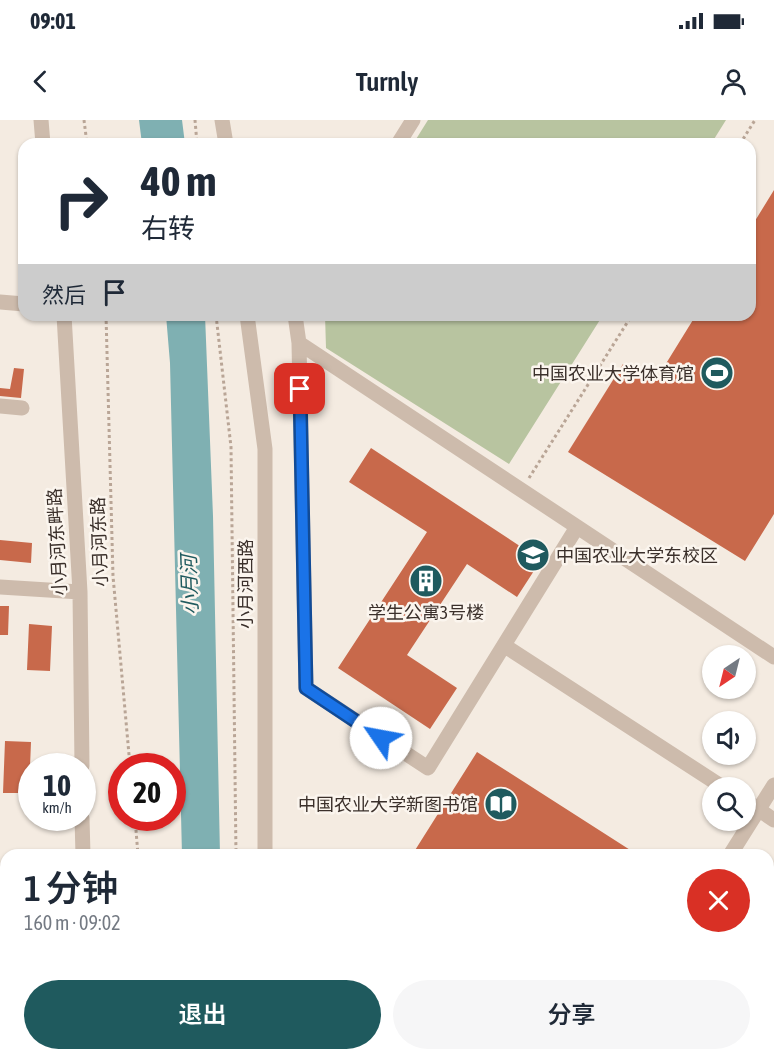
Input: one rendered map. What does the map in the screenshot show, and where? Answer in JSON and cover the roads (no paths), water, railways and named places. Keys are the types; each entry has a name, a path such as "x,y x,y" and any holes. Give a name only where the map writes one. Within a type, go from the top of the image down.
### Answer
{"street":[{"path":"40,120 43,138"},
{"path":"222,120 224,138"},
{"path":"402,138 413,120"},
{"path":"0,302 18,304"},
{"name":"小月河东畔路","path":"64,321 80,592 82,753"},
{"name":"小月河西路","path":"249,321 265,449 265,849"},
{"path":"296,321 299,343 306,688 428,768 577,527"},
{"path":"299,343 774,657"},
{"path":"0,406 22,408"},
{"path":"0,587 80,592"},
{"path":"505,646 707,777"},
{"path":"756,801 774,785"},
{"path":"756,808 774,820"},
{"path":"82,831 83,849"},
{"path":"733,849 741,831"}],"water":[{"path":"139,120 182,120 184,138 141,138"},
{"name":"小月河","path":"166,321 205,321 213,516 220,849 182,849 181,831 186,831 186,753 180,753 170,363"}],"place":[{"name":"中国农业大学体育馆","path":"717,373"},
{"name":"中国农业大学东校区","path":"533,555"},
{"name":"学生公寓3号楼","path":"426,581"},
{"name":"中国农业大学新图书馆","path":"501,804"}]}
